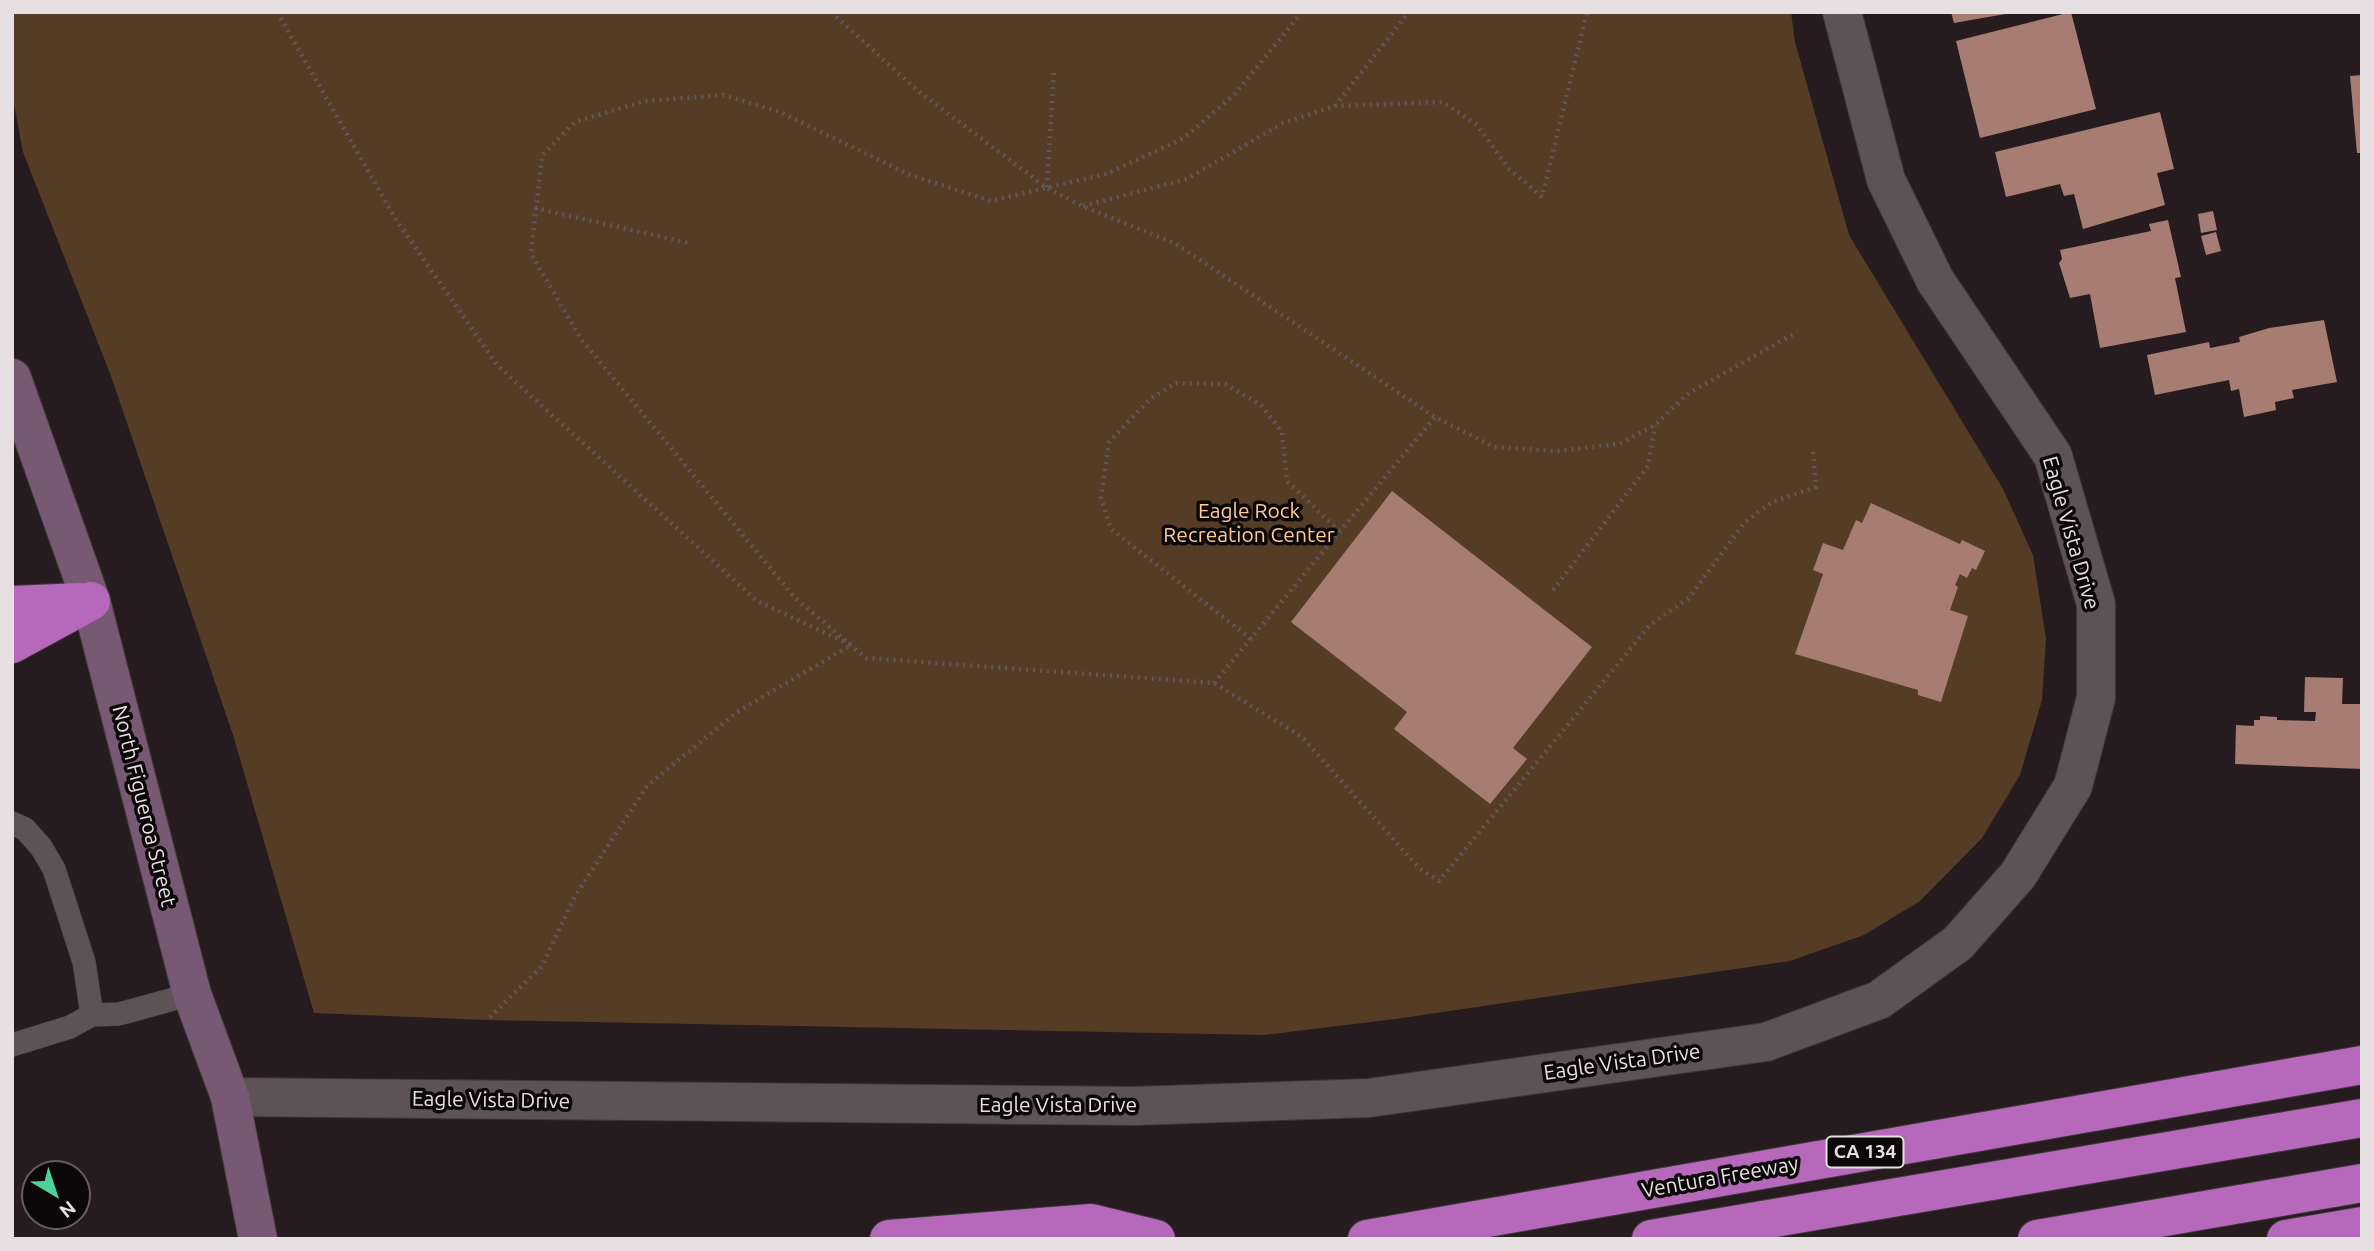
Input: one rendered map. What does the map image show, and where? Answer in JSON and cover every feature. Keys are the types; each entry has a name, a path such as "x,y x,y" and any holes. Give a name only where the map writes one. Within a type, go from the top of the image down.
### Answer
{"highway":[{"path":"12,605 90,601"},
{"path":"12,645 90,601"},
{"name":"Ventura Freeway","path":"1367,1239 2362,1065"},
{"path":"1651,1239 2362,1118"},
{"path":"2037,1239 2362,1184"},
{"path":"889,1239 1091,1223 1156,1239"},
{"path":"2286,1239 2362,1226"}],"main road":[{"name":"North Figueroa Street","path":"12,377 90,601 192,994 230,1097 257,1239"}],"street":[{"name":"Eagle Vista Drive","path":"230,1097 1134,1106 1369,1098 1766,1042 1879,1000 1958,943 2018,875 2073,786 2096,698 2096,604 2053,456 1935,280 1886,180 1842,12"}],"lane":[{"path":"12,822 25,829 41,847 54,869 84,962 92,1015"},
{"path":"12,1045 71,1027 92,1015 119,1014 192,994"}],"path":[{"path":"277,12 396,218 497,365 757,601 851,645"},
{"path":"831,12 918,91 1047,188 1082,206 1176,244 1435,417 1494,447 1558,451 1619,444 1655,425 1689,393 1797,332"},
{"path":"1302,12 1236,94 1184,138 1106,174 991,201 910,175 780,112 723,95 645,101 575,122 542,155 531,254 581,339 795,598 866,658 1214,683 1302,737 1420,869 1439,881 1650,625 1689,598 1744,523 1772,502 1816,487 1813,450"},
{"path":"1335,106 1409,12"},
{"path":"1082,206 1187,178 1283,123 1335,106 1443,102 1477,125 1509,169 1542,197 1587,12"},
{"path":"1047,188 1054,69"},
{"path":"535,208 688,243"},
{"path":"1251,639 1111,528 1101,498 1109,442 1150,399 1176,383 1225,384 1261,405 1282,432 1287,481 1340,532"},
{"path":"1214,683 1435,417"},
{"path":"1553,590 1648,466 1655,425"},
{"path":"487,1020 542,966 575,896 646,786 737,712 851,645"}],"green space":[{"name":"Eagle Rock Recreation Center","path":"12,12 1791,12 1795,42 1849,235 2003,489 2033,555 2046,639 2042,700 2020,775 1982,838 1920,901 1864,935 1790,961 1395,1019 1264,1035 487,1020 314,1013 233,735 111,376 23,152 12,94"}],"building":[{"path":"1951,12 2011,12 2011,13 1954,23"},
{"path":"2071,12 2096,109 1980,138 1956,41"},
{"path":"2362,75 2362,153 2357,153 2350,76"},
{"path":"2160,112 2174,169 2157,173 2165,205 2083,229 2074,194 2064,196 2060,184 2006,197 1995,152"},
{"path":"2213,211 2217,230 2201,233 2198,214"},
{"path":"2168,220 2181,277 2175,278 2186,332 2100,348 2090,294 2070,298 2059,263 2062,259 2060,250 2151,231 2149,224"},
{"path":"2216,232 2221,251 2206,255 2201,236"},
{"path":"2324,320 2337,382 2292,390 2294,398 2275,402 2276,410 2244,417 2239,389 2231,391 2229,380 2155,395 2147,355 2209,342 2210,348 2240,342 2239,337 2269,328"},
{"path":"1392,491 1592,647 1513,748 1527,759 1490,804 1394,729 1407,712 1291,622"},
{"path":"1871,503 1960,544 1962,540 1985,551 1976,570 1972,568 1967,578 1960,574 1955,585 1958,587 1950,610 1968,616 1941,702 1918,695 1918,690 1795,654 1823,574 1813,570 1823,543 1843,550 1856,520 1862,523"},
{"path":"2305,677 2343,678 2342,704 2362,704 2362,769 2235,764 2236,725 2254,726 2254,720 2260,720 2260,716 2277,717 2277,720 2315,721 2316,712 2304,712"}]}
